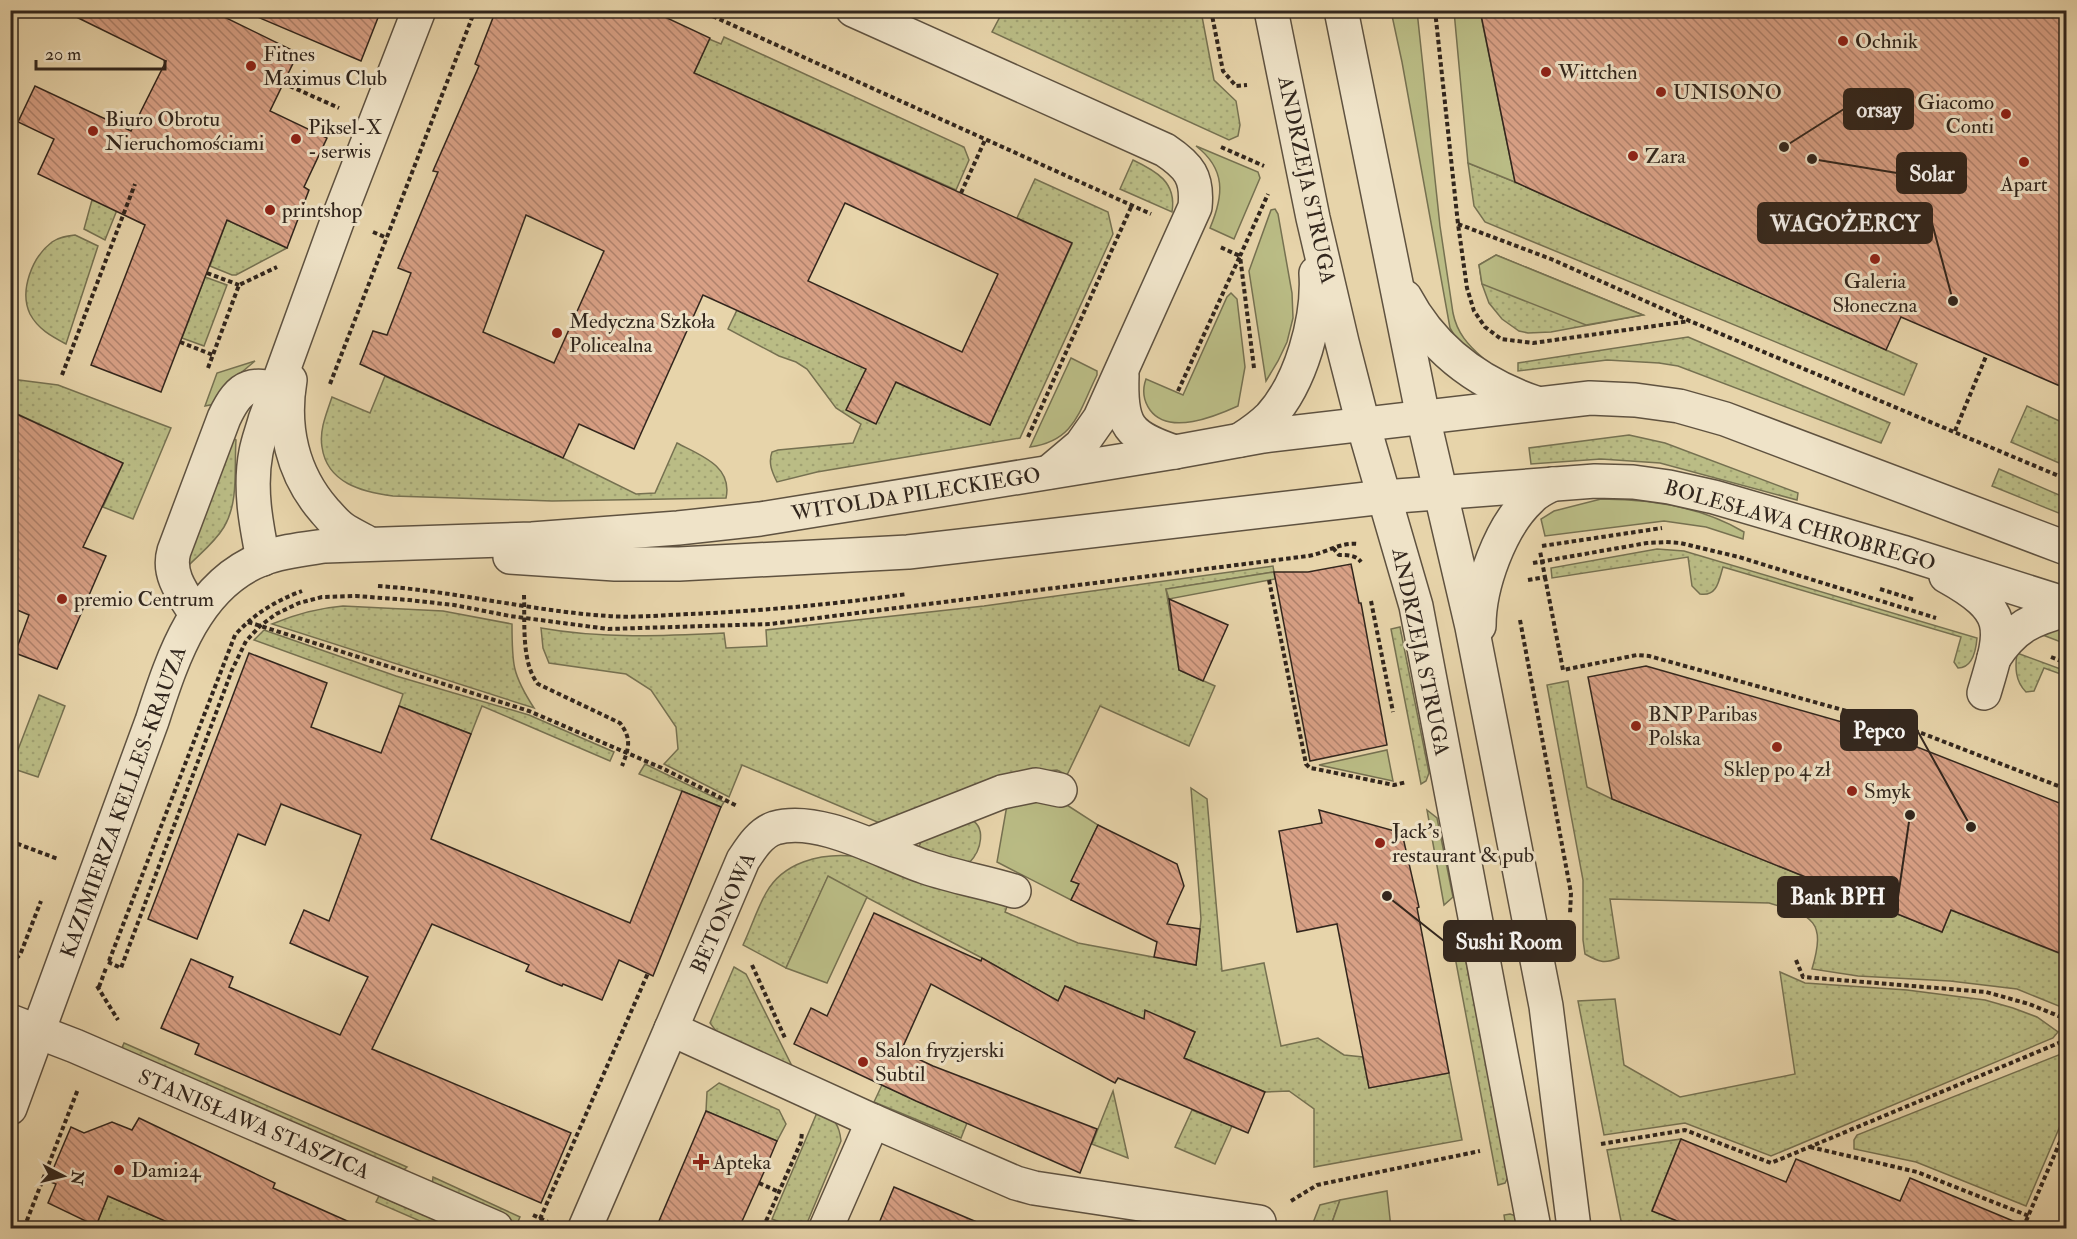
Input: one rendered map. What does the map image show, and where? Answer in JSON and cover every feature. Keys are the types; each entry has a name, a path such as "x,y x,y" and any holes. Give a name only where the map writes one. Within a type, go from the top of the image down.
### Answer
{"street":[{"path":"263,559 254,514 253,478 256,453 282,390 302,316 419,10"},
{"path":"853,10 1165,150 1180,160 1190,172 1197,189 1195,207 1123,370 1100,418 1081,445 1049,472"},
{"name":"ANDRZEJA STRUGA","path":"1271,10 1312,218 1363,424 1416,606 1534,1228"},
{"path":"1341,10 1423,417 1478,655 1546,1006 1574,1228"},
{"path":"1238,441 1257,429 1271,416 1288,391 1301,364 1315,308 1317,285 1312,218"},
{"path":"1394,277 1424,328 1453,358 1511,394 1537,403"},
{"path":"1123,370 1121,399 1126,421 1136,434 1147,442 1175,452"},
{"path":"196,614 174,578 171,564 174,551 231,404 251,386 262,385 282,390"},
{"path":"282,390 289,440 295,461 306,485 332,520 347,532 368,543"},
{"path":"1423,417 1590,398 1635,400 1679,406 1725,419 2067,548"},
{"name":"WITOLDA PILECKIEGO","path":"263,559 294,550 325,546 532,539 760,519 1238,441 1423,417"},
{"name":"BOLESŁAWA CHROBREGO","path":"1384,496 1595,481 1669,486 1902,552 2067,604"},
{"path":"1478,655 1479,614 1483,590 1500,544 1514,518 1530,499 1553,484"},
{"name":"WITOLDA PILECKIEGO","path":"407,543 522,558 615,564 679,564 908,552 1301,508 1384,496"},
{"path":"1902,552 1970,590 1991,611 1998,629 1994,658 1983,693"},
{"name":"KAZIMIERZA KELLES-KRAUZA","path":"10,1108 25,1027 170,666 196,614 226,582 263,559"},
{"path":"1994,658 2009,637 2019,628 2038,618 2067,610"},
{"path":"870,844 1002,792 1036,785 1060,790"},
{"path":"775,828 795,826 818,828 870,844 925,867 1014,891"},
{"name":"BETONOWA","path":"671,1029 743,860 764,834 775,828"},
{"name":"STANISŁAWA STASZICA","path":"25,1027 496,1228"},
{"path":"585,1228 671,1029 1016,1183 1034,1188 1259,1222"},
{"path":"826,1228 873,1121"}],"path":[{"path":"329,388 475,10"},
{"path":"699,10 1132,205 1023,447"},
{"path":"716,18 718,10"},
{"path":"1211,10 1223,71 1236,87 1250,85"},
{"path":"1435,10 1467,288 1474,311 1485,327 1501,339 1533,343 1690,321"},
{"path":"283,83 348,112"},
{"path":"961,193 985,140"},
{"path":"1262,154 1266,174"},
{"path":"62,375 135,184"},
{"path":"1178,391 1269,191"},
{"path":"1458,224 1551,259 1690,321 2067,479"},
{"path":"1240,256 1255,373"},
{"path":"205,377 239,285 280,266"},
{"path":"207,273 239,285"},
{"path":"180,342 213,355"},
{"path":"1954,431 1987,354"},
{"path":"1539,546 1666,528"},
{"path":"108,962 121,968 232,670 246,641 276,614 299,603 322,597 385,598 454,605 525,618 608,629 770,624 1308,556 1351,543 1362,545"},
{"path":"1527,564 1647,543 1680,543 1739,557 1943,620"},
{"path":"1329,544 1339,555 1356,557 1364,568"},
{"path":"522,558 527,653 533,678 538,684 620,723 629,743 622,766"},
{"path":"1545,577 1563,670 1637,655 1649,656 1911,729 2067,789"},
{"path":"1269,580 1306,764 1310,768 1394,785 1407,782"},
{"path":"373,586 415,589 566,613 611,616 676,615 807,607 913,593"},
{"path":"1871,587 1925,603"},
{"path":"99,987 236,635 257,613 278,601 309,590"},
{"path":"1369,591 1374,615"},
{"path":"247,622 529,711 627,753 727,800 775,828"},
{"path":"10,841 58,859"},
{"path":"1796,960 1803,977 1986,992 2029,1004 2067,1019"},
{"path":"752,965 789,1045"},
{"path":"540,1218 648,973"},
{"path":"1591,1145 1684,1131 1771,1163 2067,1040"},
{"path":"24,1228 78,1088"},
{"path":"2024,1228 2067,1128"},
{"path":"763,1228 801,1142 803,1130"},
{"path":"1809,1147 1917,1172 2029,1216"},
{"path":"1317,1185 1481,1151"},
{"path":"759,1183 778,1192"}],"green space":[{"path":"1003,11 1201,11 1214,80 1236,101 1240,125 1238,136 1229,140 992,32"},
{"path":"1003,11 1080,11 1061,16 1042,17"},
{"path":"1391,11 1417,11 1440,226 1453,313 1460,333 1483,358 1483,363 1460,345 1450,328"},
{"path":"1454,11 1480,11 1515,182 1468,163"},
{"path":"724,37 964,147 969,160 956,190 694,73 709,39 721,44"},
{"path":"1196,146 1258,172 1260,178 1234,239 1210,228 1220,194 1219,183 1213,164"},
{"path":"1133,160 1157,173 1168,185 1173,202 1172,212 1120,189"},
{"path":"1468,163 1515,182 1917,364 1904,395 1485,222 1474,206"},
{"path":"108,165 131,175 105,240 84,229 92,200"},
{"path":"1035,179 1108,212 1113,234 1020,438 817,472 777,482 772,471 772,452 853,443 861,424 836,408 807,369 728,329 737,310 990,425 1072,244 1017,218"},
{"path":"1275,209 1278,214 1292,293 1293,318 1287,342 1266,381 1249,271 1271,210"},
{"path":"227,220 287,248 236,275 210,266"},
{"path":"75,235 98,246 66,344 37,324 30,314 26,295 33,265 45,248 57,239"},
{"path":"1496,255 1643,315 1551,332 1519,331 1502,319 1489,303 1482,284 1479,265"},
{"path":"1496,255 1643,315 1586,325 1482,284 1479,265"},
{"path":"205,277 227,285 204,346 182,338"},
{"path":"1231,293 1237,299 1245,367 1238,406 1193,422 1169,422 1158,418 1150,410 1145,399 1146,379 1183,395 1227,297"},
{"path":"1688,337 1890,423 1881,443 1678,366 1607,360 1518,371 1518,363"},
{"path":"1071,358 1097,371 1080,412 1074,422 1057,438 1045,444 1030,447"},
{"path":"255,361 236,377 215,404 205,406 217,373"},
{"path":"385,376 636,494 655,493 677,443 704,457 720,470 727,487 726,498 552,501 393,496 358,488 338,477 325,459 321,441 324,421 332,397 370,413"},
{"path":"11,379 58,385 171,428 133,519 103,507 123,463 11,411"},
{"path":"2027,406 2066,424 2066,466 2011,442"},
{"path":"1629,435 1665,443 1798,493 1797,500 1660,463 1601,459 1531,464 1529,448"},
{"path":"233,438 236,440 235,485 229,517 216,538 189,565 187,563"},
{"path":"1999,469 2066,498 2066,516 1992,486"},
{"path":"1601,499 1656,503 1711,516 1744,532 1743,539 1706,527 1664,521 1545,536 1541,519 1554,511"},
{"path":"1657,549 1684,551 1977,638 1975,653 1967,665 1958,668 1954,662 1961,637 1723,567 1714,590 1711,593 1700,594 1692,586 1688,557 1552,578 1551,568"},
{"path":"1273,566 1274,572 1166,589 1179,670 1215,686 1189,746 1100,706 1067,775 1057,770 1019,773 882,824 742,765 729,797 664,764 678,749 676,727 651,690 626,674 549,663 543,648 541,628 610,635 724,633 726,648 767,646 766,630 984,606"},
{"path":"1274,572 1275,579 1169,599 1166,589"},
{"path":"343,606 443,611 512,624 512,649 517,677 534,708 272,624 307,612"},
{"path":"2057,626 2066,627 2066,644 2035,632"},
{"path":"1400,627 1429,773 1426,781 1421,784 1391,629"},
{"path":"264,630 396,676 529,715 614,752 610,761 482,706 471,734 399,706 403,694 254,640"},
{"path":"2017,653 2066,671 2066,676 2044,668 2034,691 2026,692 2017,674"},
{"path":"1568,681 1587,787 1942,932 1951,910 2066,956 2066,1009 2017,989 1950,981 1858,976 1812,969 1818,940 1813,923 1797,912 1769,903 1610,899 1619,958 1602,961 1585,954 1583,880 1547,685"},
{"path":"39,695 65,706 38,777 11,768"},
{"path":"1387,750 1393,781 1319,765"},
{"path":"645,764 724,802 721,807 639,774"},
{"path":"1191,788 1207,799 1222,971 1264,963 1281,1046 1318,1038 1344,1055 1363,1057 1369,1088 1449,1073 1462,1140 1314,1167 1314,1109 1289,1091 1265,1092 1184,1058 1195,1032 1169,1020 1165,1028 1065,986 1058,1001 828,877 786,968 743,945 760,905 773,882 782,874 804,862 841,855 853,856 1010,899 1005,912 1078,943 1196,965 1201,919"},
{"path":"1056,798 1098,825 1072,881 1079,884 1071,900 997,862 1007,805"},
{"path":"1427,810 1437,818 1453,897 1444,905"},
{"path":"968,818 978,827 981,839 977,852 969,863 923,852 919,847 922,839"},
{"path":"828,876 867,897 827,983 786,968"},
{"path":"1456,940 1463,946 1508,1177 1505,1183 1498,1185 1452,941"},
{"path":"734,967 746,974 792,1066 719,1035 710,1023"},
{"path":"1780,972 1805,983 1907,990 1985,1000 2037,1017 2058,1032 2053,1038 1771,1156 1685,1123 1604,1135 1578,1001 1615,999 1624,1065 1680,1097 1795,1074"},
{"path":"124,1043 407,1167 400,1173 121,1050"},
{"path":"2066,1052 2066,1112 2026,1206 1916,1162 1854,1149 1854,1140 1857,1135"},
{"path":"719,1083 779,1110 786,1124 777,1141 706,1111 707,1092"},
{"path":"882,1085 967,1123 961,1138 874,1102"},
{"path":"1113,1091 1128,1158 1092,1144"},
{"path":"819,1108 839,1129 841,1141 805,1228 795,1228 772,1219"},
{"path":"1192,1110 1232,1126 1215,1164 1175,1147"},
{"path":"1681,1139 1652,1210 1681,1223 1679,1228 1639,1228 1621,1221 1607,1150"},
{"path":"433,1177 520,1217 517,1224 432,1186"},
{"path":"1387,1191 1391,1228 1330,1228 1340,1200"},
{"path":"108,1196 170,1223 168,1228 102,1228 96,1226"},
{"path":"379,1196 455,1228 436,1228 376,1202"},
{"path":"1340,1200 1330,1228 1311,1228 1320,1205"},
{"path":"1504,1215 1516,1216 1518,1228 1506,1228"}],"building":[{"path":"62,10 210,10 298,53 270,111 327,138 304,187 309,190 287,248 227,220 161,392 91,365 145,225 38,174 54,139 18,122 35,86 131,131 166,61"},
{"path":"241,10 381,10 361,61"},
{"path":"496,10 650,10 710,38 694,73 1072,243 990,425 896,382 876,424 846,410 866,369 703,295 634,449 579,424 563,458 360,364 373,331 387,335 411,273 398,268 438,172 433,171 479,66 475,64","holes":["845,203 998,274 962,352 808,281","526,215 604,251 554,363 483,332"]},
{"name":"Galeria Słoneczna","path":"1480,10 2067,10 2067,389 1901,317 1886,350 1515,182"},
{"path":"10,411 123,463 83,547 106,556 57,669 15,653 29,615 10,607"},
{"path":"1351,564 1359,603 1361,603 1387,745 1310,761 1274,572 1308,572"},
{"path":"1169,599 1228,625 1203,681 1179,670"},
{"path":"249,653 327,683 311,727 381,753 399,706 471,734 431,839 630,923 682,791 721,807 653,976 619,960 602,1000 526,971 529,965 432,924 372,1049 571,1133 541,1203 195,1054 199,1044 161,1028 191,959 233,977 229,987 340,1035 368,977 290,943 304,910 329,921 361,835 281,804 265,845 238,834 197,939 148,919"},
{"path":"1646,666 1884,734 2067,806 2067,956 1951,910 1942,932 1612,799 1588,677"},
{"path":"1319,810 1402,833 1419,907 1417,908 1449,1073 1369,1088 1337,924 1297,932 1279,831 1322,823"},
{"path":"1098,825 1177,864 1184,886 1167,924 1200,929 1196,965 1154,957 1157,942 1071,900 1079,884 1071,881"},
{"path":"874,913 981,961 982,958 1058,1001 1065,986 1144,1019 1145,1010 1195,1032 1184,1058 1265,1092 1248,1133 1118,1078 1115,1083 931,984 901,1051 933,1066 1097,1129 1080,1173 794,1044 811,1008 827,1016"},
{"path":"706,1111 777,1141 764,1172 739,1228 656,1228"},
{"path":"139,1118 275,1183 273,1188 363,1228 181,1228 108,1196 96,1226 48,1203 56,1184 48,1181 71,1127 84,1133 112,1122 132,1130"},
{"path":"1681,1139 1786,1182 1796,1159 1900,1201 1910,1178 2030,1228 1695,1228 1652,1211"},
{"path":"894,1187 991,1228 877,1228"}],"place":[{"name":"Ochnik","path":"1843,41"},
{"name":"Fitnes Maximus Club","path":"251,66"},
{"name":"Wittchen","path":"1546,72"},
{"name":"UNISONO","path":"1661,92"},
{"name":"Giacomo Conti","path":"2006,114"},
{"name":"Biuro Obrotu Nieruchomościami","path":"93,131"},
{"name":"Piksel-X - serwis","path":"296,139"},
{"name":"orsay","path":"1784,147"},
{"name":"Zara","path":"1633,156"},
{"name":"Solar","path":"1812,159"},
{"name":"Apart","path":"2024,162"},
{"name":"printshop","path":"270,210"},
{"name":"Galeria Słoneczna","path":"1875,259"},
{"name":"WAGOŻERCY","path":"1953,301"},
{"name":"Medyczna Szkoła Policealna","path":"557,333"},
{"name":"premio Centrum","path":"62,599"},
{"name":"BNP Paribas Polska","path":"1636,726"},
{"name":"Sklep po 4 zł","path":"1777,747"},
{"name":"Smyk","path":"1852,791"},
{"name":"Bank BPH","path":"1910,815"},
{"name":"Pepco","path":"1971,827"},
{"name":"Jack's restaurant & pub","path":"1380,843"},
{"name":"Sushi Room","path":"1387,896"},
{"name":"Salon fryzjerski Subtil","path":"863,1062"},
{"name":"Apteka","path":"701,1162"},
{"name":"Dami24","path":"119,1170"}]}
